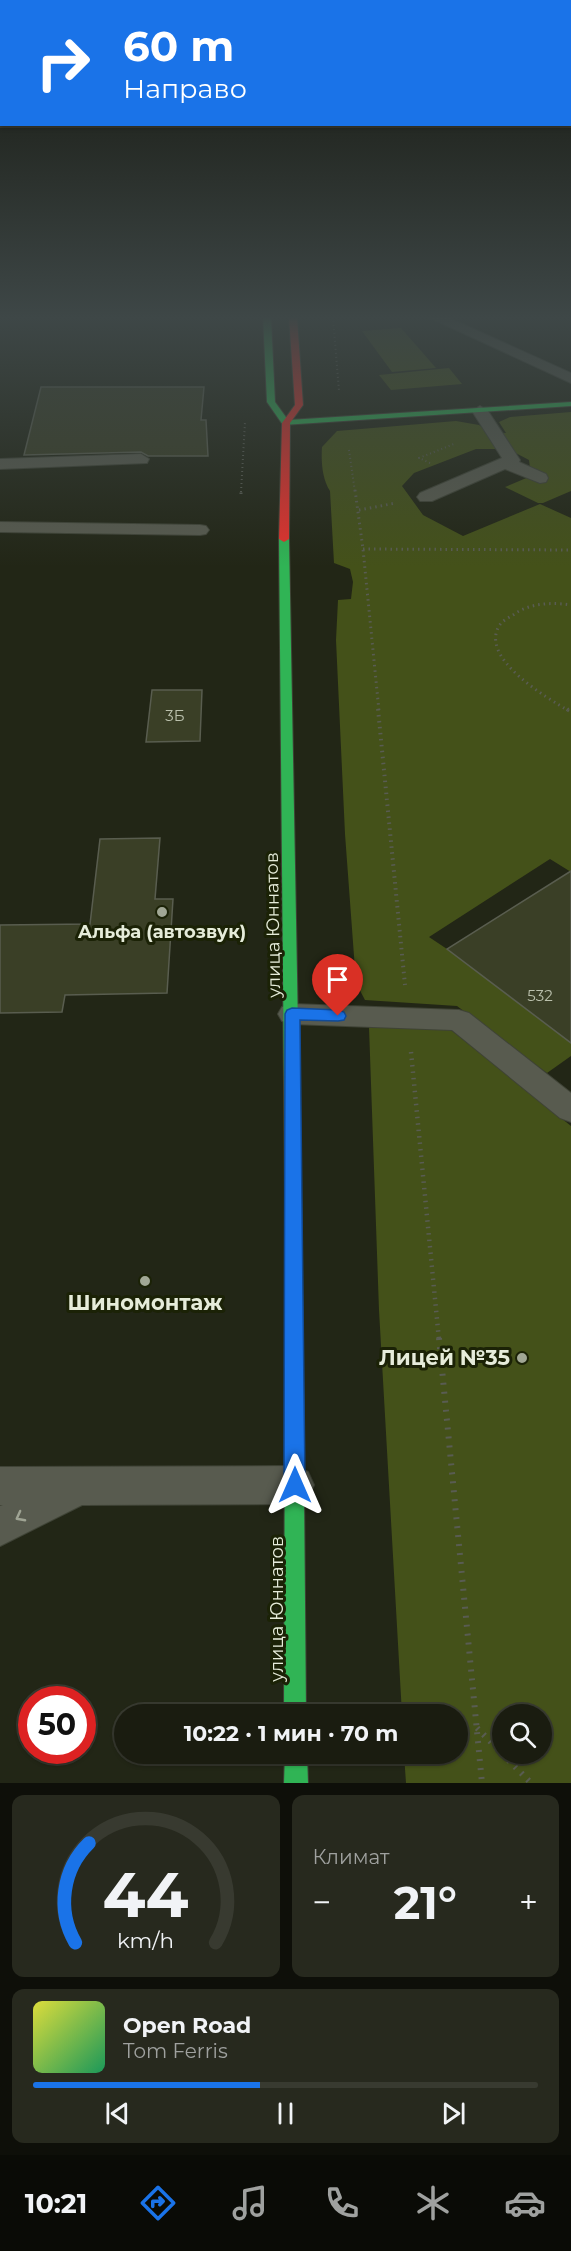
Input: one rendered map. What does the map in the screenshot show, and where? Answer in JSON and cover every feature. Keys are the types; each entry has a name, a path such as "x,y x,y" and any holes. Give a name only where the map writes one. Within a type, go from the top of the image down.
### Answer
{"main road":[{"path":"271,400 286,423 571,404"},
{"name":"улица Юннатов","path":"296,1704 292,1014 284,532 286,423 299,405 299,400"},
{"path":"296,1764 296,1783"}],"lane":[{"path":"426,496 512,460 480,411"},
{"path":"0,464 141,459"},
{"path":"506,463 540,478"},
{"path":"0,528 200,530"},
{"path":"292,1014 459,1020 571,1110"},
{"path":"0,1486 295,1485"},
{"path":"0,1527 77,1486"}],"path":[{"path":"241,494 245,421"},
{"path":"348,445 363,549 482,1783"},
{"path":"363,549 571,550"},
{"path":"571,605 542,604 520,610 506,617 498,625 493,638 497,649 520,678 571,712"},
{"path":"477,1728 531,1783"}],"green space":[{"path":"571,412 571,491 538,503 505,487 531,476 529,460 508,449 476,449 414,473 402,486 423,515 463,536 540,504 571,518 571,872 550,859 429,937 571,1043 571,1056 547,1073 457,1006 365,1000 356,983 345,834 336,640 338,600 351,599 353,582 350,569 334,563 330,491 322,464 322,447 337,431 456,421 479,425 489,432 506,433 499,422 510,417"},
{"path":"369,1027 451,1030 571,1126 571,1783 406,1783 405,1764 468,1764 468,1704 401,1704 379,1310"}],"building":[{"path":"38,400 203,400 201,420 206,420 208,456 148,456 141,452 24,455"},
{"path":"152,690 202,690 200,741 146,742"},
{"path":"160,838 155,899 173,899 167,993 65,995 62,1012 0,1013 0,925 90,924 100,839"},
{"path":"571,871 571,1043 447,949"}],"traffic: fast":[{"path":"271,400 286,423"},
{"path":"286,423 571,404"},
{"path":"284,539 293,1192"},
{"path":"294,1377 295,1704"},
{"path":"296,1764 296,1783"}],"traffic: slow":[{"path":"293,1192 294,1377"}],"traffic: jam":[{"path":"284,539 286,423 299,405 299,400"}],"place":[{"name":"Альфа (автозвук)","path":"162,912"},
{"name":"Шиномонтаж","path":"145,1281"},
{"name":"Лицей №35","path":"522,1358"}],"route":[{"path":"295,1485 292,1014 338,1016"}]}
